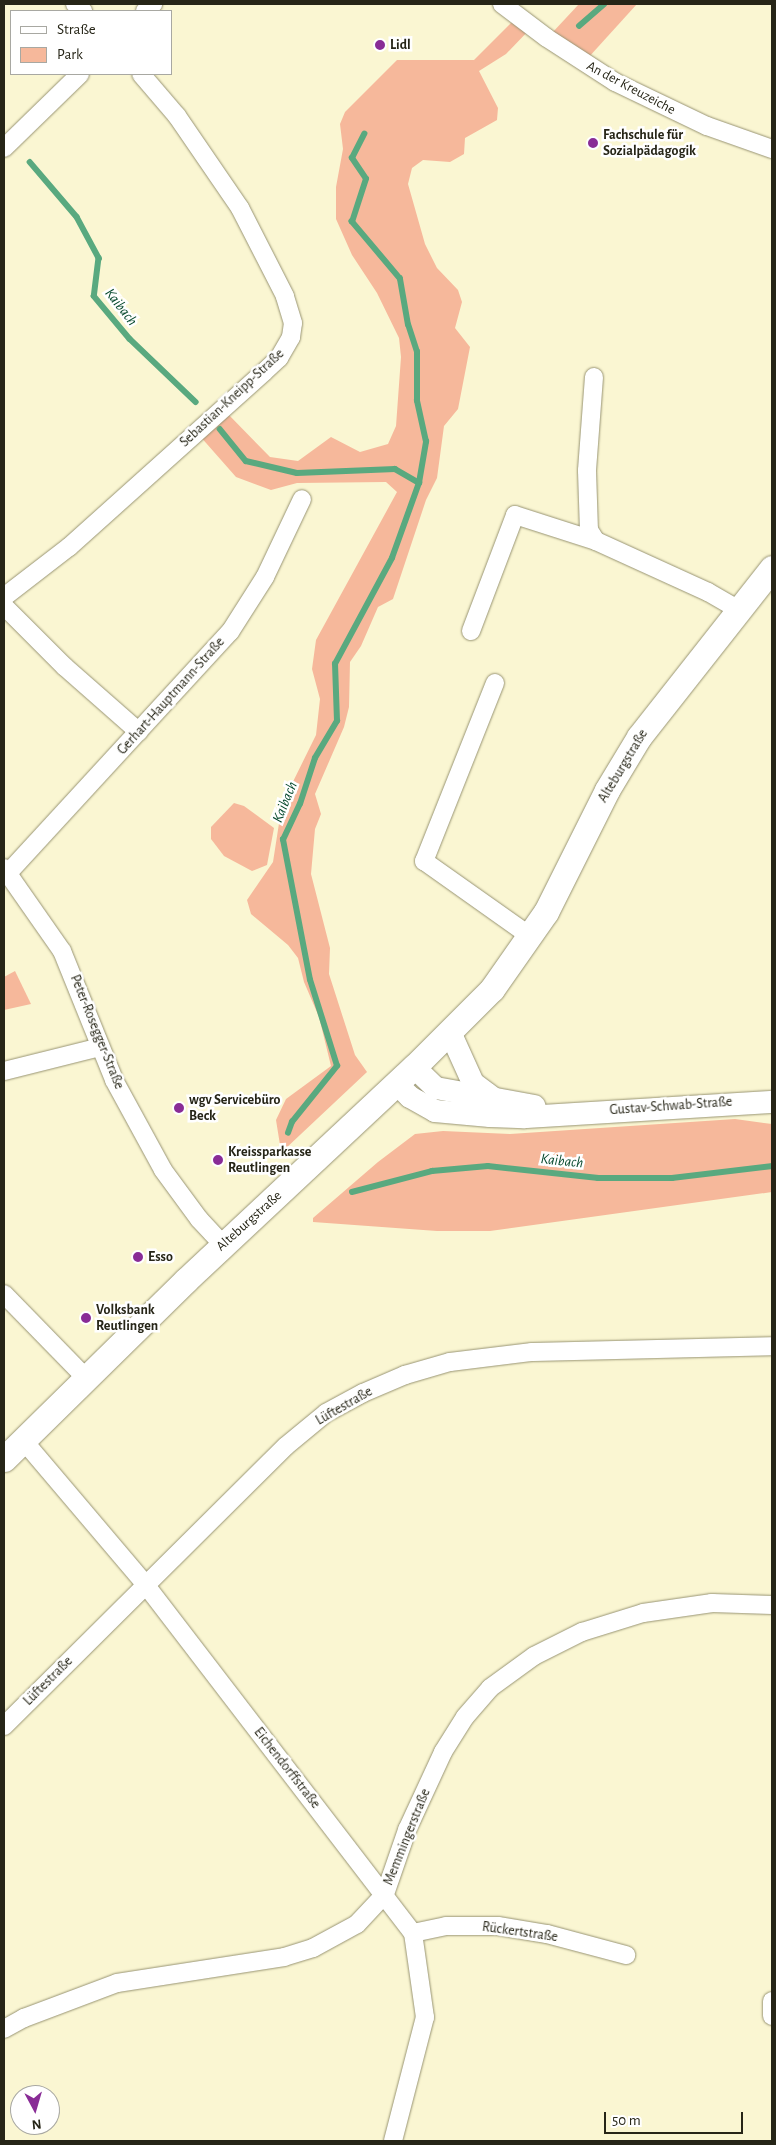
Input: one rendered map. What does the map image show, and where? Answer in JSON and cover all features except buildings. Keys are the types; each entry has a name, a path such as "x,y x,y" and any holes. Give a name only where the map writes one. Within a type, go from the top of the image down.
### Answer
{"main road":[{"name":"Alteburgstraße","path":"4,1459 223,1245 397,1084 492,988 530,936 560,888 623,762 657,712 772,568"}],"street":[{"name":"An der Kreuzeiche","path":"502,4 547,38 622,86 707,126 772,149"},
{"path":"4,148 79,75"},
{"name":"Sebastian-Kneipp-Straße","path":"4,597 69,547 264,372 279,358 291,338 293,323 285,296 240,208 177,116 142,75"},
{"path":"594,377 587,471 589,530 596,541"},
{"name":"Gerhart-Hauptmann-Straße","path":"6,870 138,732 249,607 302,499"},
{"path":"471,631 515,514 596,541 708,592 739,610"},
{"path":"4,606 65,667 138,732"},
{"path":"495,683 424,862 530,936"},
{"name":"Peter-Rosegger-Straße","path":"6,870 62,952 76,978 100,1047 114,1080 174,1187 223,1245"},
{"path":"450,1032 473,1083 495,1100"},
{"path":"4,1071 100,1047"},
{"name":"Gustav-Schwab-Straße","path":"414,1067 436,1088 570,1113"},
{"name":"Gustav-Schwab-Straße","path":"397,1084 421,1104 446,1114 525,1117 772,1102"},
{"path":"4,1294 86,1378"},
{"name":"Lüftestraße","path":"4,1726 286,1446 326,1413 405,1374 450,1362 532,1352 772,1346"},
{"name":"Eichendorffstraße","path":"23,1440 145,1584 385,1894 413,1933 425,2017 392,2141"},
{"name":"Memmingerstraße","path":"4,2029 24,2018 117,1984 284,1957 313,1948 357,1924 385,1894 407,1830 443,1752 465,1717 490,1688 534,1656 574,1636 643,1613 712,1603 772,1605"},
{"name":"Rückertstraße","path":"413,1933 446,1926 498,1926 547,1934 626,1955"},
{"path":"772,2001 772,2016"}],"green space":[{"path":"579,4 637,4 588,58 552,33"},
{"path":"518,16 532,27 506,54 479,71 498,108 497,120 465,138 464,154 450,162 423,160 412,168 408,184 425,244 437,268 458,290 462,302 455,328 470,347 458,409 444,426 437,478 426,500 393,599 378,607 361,646 350,662 349,707 344,727 315,794 321,814 315,829 311,874 330,948 329,974 355,1055 367,1072 284,1150 280,1145 276,1120 286,1099 331,1066 319,1017 304,982 298,958 288,945 251,914 247,900 273,862 282,804 316,735 320,699 312,669 316,640 397,492 386,482 297,483 271,490 236,477 199,435 227,413 270,457 298,461 331,437 360,452 388,444 396,426 401,357 399,338 377,293 352,255 336,219 336,187 343,149 340,124 345,112 397,60 474,60"},
{"path":"234,803 244,806 274,828 267,865 252,871 224,856 211,839 211,827"},
{"path":"15,971 31,1004 4,1010 4,977"},
{"path":"735,1119 772,1124 772,1192 490,1231 437,1231 313,1222 313,1218 378,1162 415,1134 443,1131 510,1134"}],"waterway":[{"path":"579,26 604,4"},
{"name":"Kaibach","path":"288,1133 292,1122 337,1066 310,980 283,840 300,804 315,758 337,721 335,664 392,558 419,483 426,442 417,401 417,352 408,325 400,279 352,222 366,179 352,158 364,134"},
{"name":"Kaibach","path":"30,162 77,217 99,258 94,296 130,339 196,402"},
{"name":"Kaibach","path":"220,429 246,461 297,473 395,469 419,483"},
{"name":"Kaibach","path":"352,1192 432,1171 488,1166 598,1178 672,1178 772,1166"}],"place":[{"name":"Lidl","path":"380,45"},
{"name":"Fachschule für Sozialpädagogik","path":"593,143"},
{"name":"wgv Servicebüro Beck","path":"179,1108"},
{"name":"Kreissparkasse Reutlingen","path":"218,1160"},
{"name":"Esso","path":"138,1257"},
{"name":"Volksbank Reutlingen","path":"86,1318"}]}
